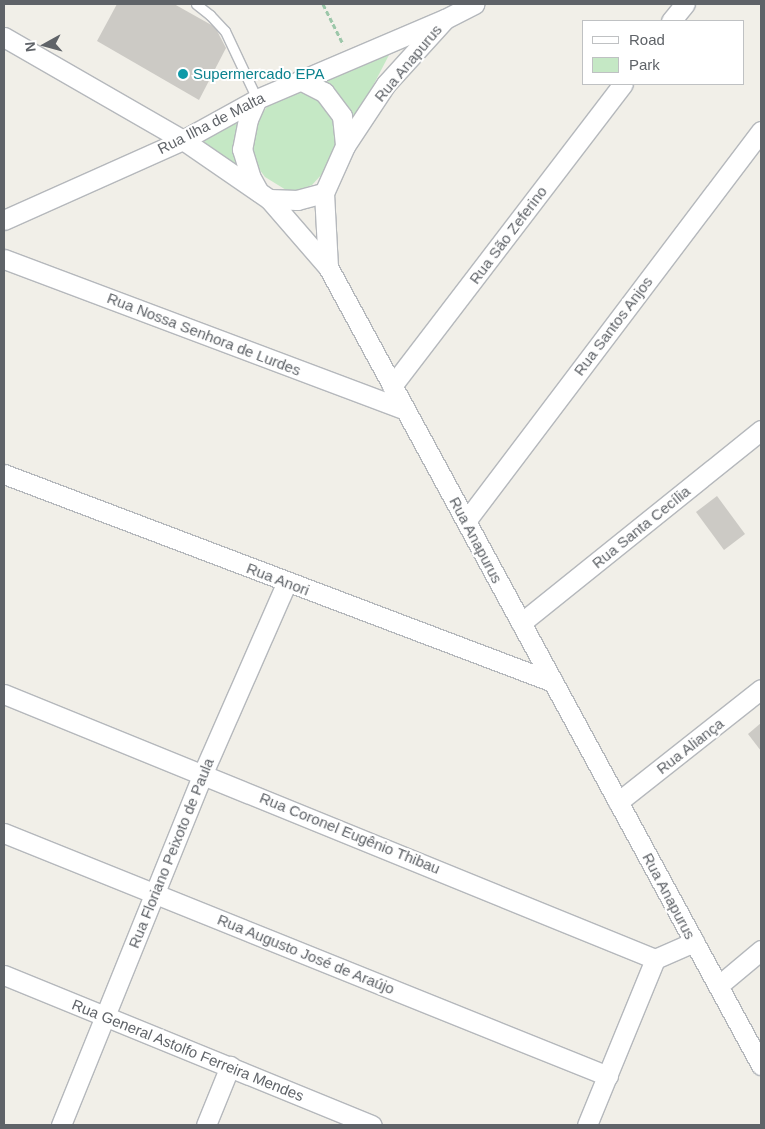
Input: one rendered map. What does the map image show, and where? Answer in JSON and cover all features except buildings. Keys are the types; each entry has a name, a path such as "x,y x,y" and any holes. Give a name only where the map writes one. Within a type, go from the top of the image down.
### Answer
{"street":[{"name":"Rua Ilha de Malta","path":"4,220 183,140 257,98 445,19 474,4"},
{"path":"672,20 685,4"},
{"name":"Rua Anapurus","path":"445,19 386,84 345,146 324,193 328,267 761,1065"},
{"path":"4,37 183,140 264,196 297,200 324,193"},
{"path":"300,80 324,92 342,116 345,146"},
{"name":"Rua São Zeferino","path":"392,386 622,85"},
{"path":"257,98 248,119 242,148 250,176 264,196 328,267"},
{"name":"Rua Santos Anjos","path":"466,521 761,131"},
{"name":"Rua Nossa Senhora de Lurdes","path":"4,259 405,410"},
{"name":"Rua Santa Cecília","path":"521,623 761,430"},
{"name":"Rua Anori","path":"4,474 553,682"},
{"name":"Rua Floriano Peixoto de Paula","path":"61,1125 203,773 287,582"},
{"name":"Rua Aliança","path":"618,802 761,689"},
{"name":"Rua Coronel Eugênio Thibau","path":"4,694 203,773 656,959"},
{"name":"Rua Augusto José de Araújo","path":"4,833 608,1076"},
{"path":"587,1125 656,959 694,942"},
{"path":"718,986 761,950"},
{"name":"Rua General Astolfo Ferreira Mendes","path":"4,975 372,1125"},
{"path":"206,1125 230,1066"}],"lane":[{"path":"196,4 225,31 257,98"}],"path":[{"path":"324,4 351,59"}],"green space":[{"path":"389,55 352,126 316,81"},
{"path":"302,86 318,95 333,113 339,140 333,162 312,185 291,193 265,177 251,158 253,126 272,100"},
{"path":"246,111 243,171 187,142"}],"place":[{"name":"Supermercado EPA","path":"183,74"}]}
